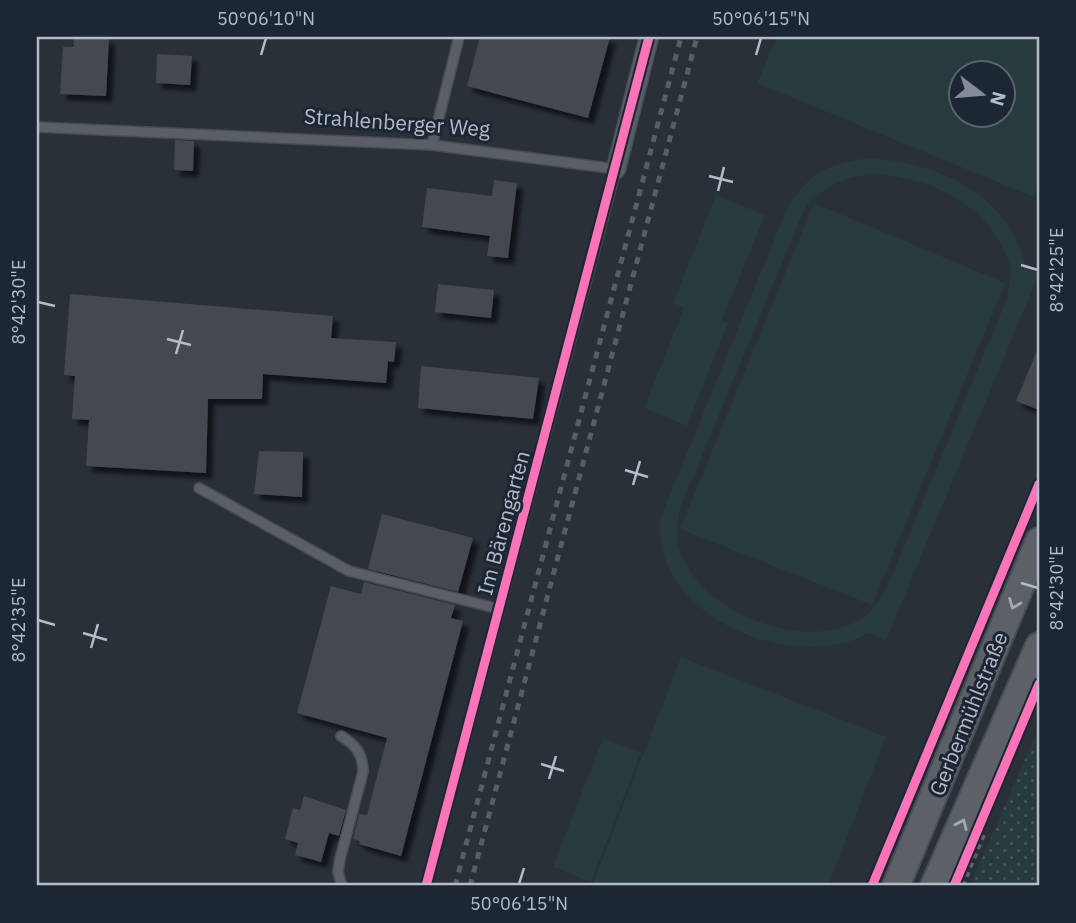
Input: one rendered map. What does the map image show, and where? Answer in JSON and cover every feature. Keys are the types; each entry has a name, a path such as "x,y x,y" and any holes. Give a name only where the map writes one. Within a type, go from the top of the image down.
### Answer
{"main road":[{"name":"Gerbermühlstraße","path":"896,886 1039,541"},
{"name":"Gerbermühlstraße","path":"934,886 1039,646"}],"street":[{"path":"616,169 649,37"}],"lane":[{"path":"432,145 459,37"},
{"name":"Strahlenberger Weg","path":"37,127 432,145 616,169"},
{"name":"Im Bärengarten","path":"426,886 616,169"},
{"path":"199,488 349,571 499,609"},
{"path":"341,736 357,749 363,760 363,772 340,859 338,872 342,886"}],"path":[{"path":"954,886 981,823"}],"green space":[{"path":"777,37 1039,37 1039,184 1034,197 757,83"},
{"path":"868,158 919,166 965,185 1002,217 1016,238 1025,263 1039,270 1039,274 886,640 869,633 838,644 803,647 767,641 732,628 702,609 678,583 663,553 660,519 788,206 804,185 821,172 841,163","holes":["876,174 894,176 946,192 976,213 999,241 1009,263 1011,271 1008,290 1003,308 886,590 865,616 837,629 810,632 782,628 754,620 705,589 688,568 678,544 681,506 805,208 820,193 837,183"]},
{"path":"716,195 765,215 722,320 728,323 687,426 644,408 684,308 673,303"},
{"path":"814,203 1005,283 872,605 680,529"},
{"path":"681,657 886,737 828,886 592,886"},
{"path":"1039,727 1039,886 970,886"},
{"path":"603,738 641,752 591,882 553,867"}],"building":[{"path":"73,37 109,39 106,96 60,94 63,47 74,47"},
{"path":"480,37 610,37 588,118 467,86"},
{"path":"157,54 192,56 190,85 156,83"},
{"path":"175,140 194,141 193,171 174,170"},
{"path":"494,180 517,183 508,258 487,256 490,236 422,227 427,188 492,196"},
{"path":"438,284 494,290 491,318 435,312"},
{"path":"70,294 333,316 331,338 396,342 394,362 388,361 386,383 263,374 262,399 208,399 206,473 86,466 89,420 72,419 75,376 64,375"},
{"path":"1039,346 1039,410 1016,401"},
{"path":"421,366 539,378 533,419 418,408"},
{"path":"259,451 303,452 302,497 254,494"},
{"path":"382,514 473,538 458,592 368,569"},
{"path":"364,582 455,605 451,618 463,621 401,856 359,844 360,841 353,839 359,814 367,815 387,738 297,713 331,586 361,594"},
{"path":"304,796 346,810 339,836 329,833 321,862 295,855 298,843 285,839 293,808 300,810"}],"railway":[{"path":"455,886 681,37"},
{"path":"470,886 697,37"}],"cycle path":[{"path":"426,886 649,37"},
{"path":"872,886 1039,484"},
{"path":"954,886 1039,684"}]}
